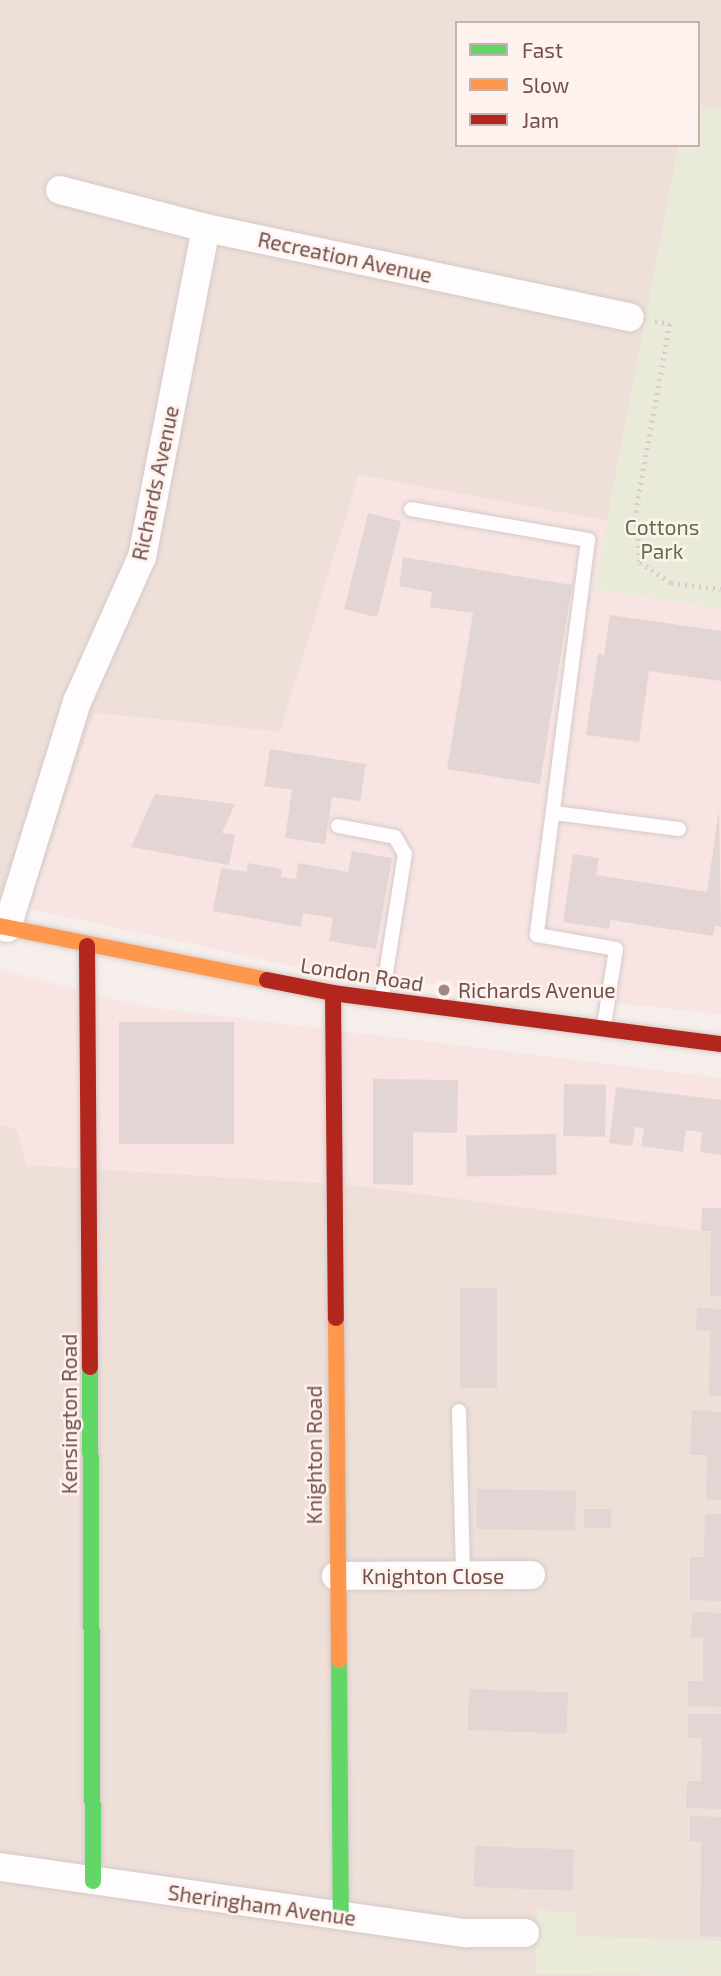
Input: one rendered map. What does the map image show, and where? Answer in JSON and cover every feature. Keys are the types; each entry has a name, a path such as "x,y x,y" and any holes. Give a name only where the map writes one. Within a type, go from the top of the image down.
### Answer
{"street":[{"name":"Recreation Avenue","path":"60,190 206,228 630,317"},
{"name":"Richards Avenue","path":"4,927 77,702 142,557 206,228"},
{"name":"London Road","path":"4,927 87,946 333,993 604,1026 721,1044"},
{"name":"Kensington Road","path":"87,946 93,1881"},
{"name":"Knighton Road","path":"333,993 341,1917"},
{"name":"Knighton Close","path":"336,1576 531,1575"},
{"name":"Sheringham Avenue","path":"0,1867 466,1933 525,1933"}],"lane":[{"path":"411,509 588,540 537,936 616,949 604,1026"},
{"path":"554,813 679,829"},
{"path":"338,826 395,837 405,854 382,1000"},
{"path":"459,1411 463,1575"}],"path":[{"path":"630,317 670,324 636,511 640,562 671,583 721,589"}],"shaded area":[{"path":"0,0 721,0 721,109 700,106 700,21 455,21 455,147 679,147 607,521 359,475 280,732 94,713 30,909 0,898"},
{"path":"359,475 607,521 594,589 721,609 721,1014 326,973 30,909 94,713 280,732"},
{"path":"0,970 147,1007 721,1078 721,1233 354,1185 27,1165 17,1130 0,1123"},
{"path":"0,1124 17,1130 28,1165 354,1185 721,1233 721,1976 0,1976"}],"green space":[{"name":"Cottons Park","path":"700,106 721,109 721,609 594,589 679,147 700,147"},
{"path":"537,1910 576,1912 576,1936 721,1941 721,1976 535,1974"}],"building":[{"path":"368,513 401,521 377,617 344,609"},
{"path":"403,557 572,585 540,784 447,769 473,613 430,607 432,592 399,586"},
{"path":"610,615 721,631 721,681 649,671 639,742 586,735 598,653 604,656"},
{"path":"270,749 366,764 360,801 332,797 325,844 285,838 292,790 264,786"},
{"path":"155,794 235,804 222,833 235,835 229,865 131,847"},
{"path":"719,810 721,927 715,926 713,936 611,920 609,929 563,922 573,854 599,858 596,875 707,892"},
{"path":"352,851 392,858 376,949 329,941 333,918 303,913 301,927 213,911 221,868 247,872 248,863 282,869 281,877 296,879 298,863 348,872"},
{"path":"119,1022 234,1022 234,1144 119,1144"},
{"path":"373,1079 458,1080 457,1133 413,1132 413,1185 373,1184"},
{"path":"564,1084 606,1085 605,1137 563,1136"},
{"path":"616,1087 721,1100 721,1155 700,1152 702,1132 686,1130 683,1152 641,1146 644,1128 635,1127 632,1146 609,1143"},
{"path":"556,1134 557,1175 467,1177 466,1136"},
{"path":"702,1208 721,1208 721,1296 710,1296 711,1231 701,1231"},
{"path":"460,1288 497,1288 497,1388 460,1388"},
{"path":"697,1308 721,1309 721,1396 709,1396 710,1331 696,1330"},
{"path":"692,1410 721,1412 721,1500 706,1499 707,1455 690,1455"},
{"path":"477,1489 576,1491 575,1531 476,1529"},
{"path":"584,1509 611,1509 611,1528 584,1528"},
{"path":"705,1514 721,1514 721,1601 690,1600 690,1557 704,1557"},
{"path":"692,1612 721,1613 721,1707 688,1706 688,1681 703,1681 703,1637 691,1637"},
{"path":"469,1689 568,1692 567,1733 468,1730"},
{"path":"688,1714 721,1714 721,1809 686,1808 687,1781 701,1781 702,1738 688,1738"},
{"path":"690,1816 721,1817 721,1937 700,1936 701,1842 690,1841"},
{"path":"475,1846 574,1849 573,1890 474,1887"}],"traffic: fast":[{"path":"90,1367 93,1881"},
{"path":"339,1660 341,1917"}],"traffic: slow":[{"path":"0,926 267,980"},
{"path":"336,1318 339,1660"}],"traffic: jam":[{"path":"87,946 90,1367"},
{"path":"267,980 333,993 721,1044"},
{"path":"333,993 336,1318"}],"place":[{"name":"Richards Avenue","path":"444,990"}]}
